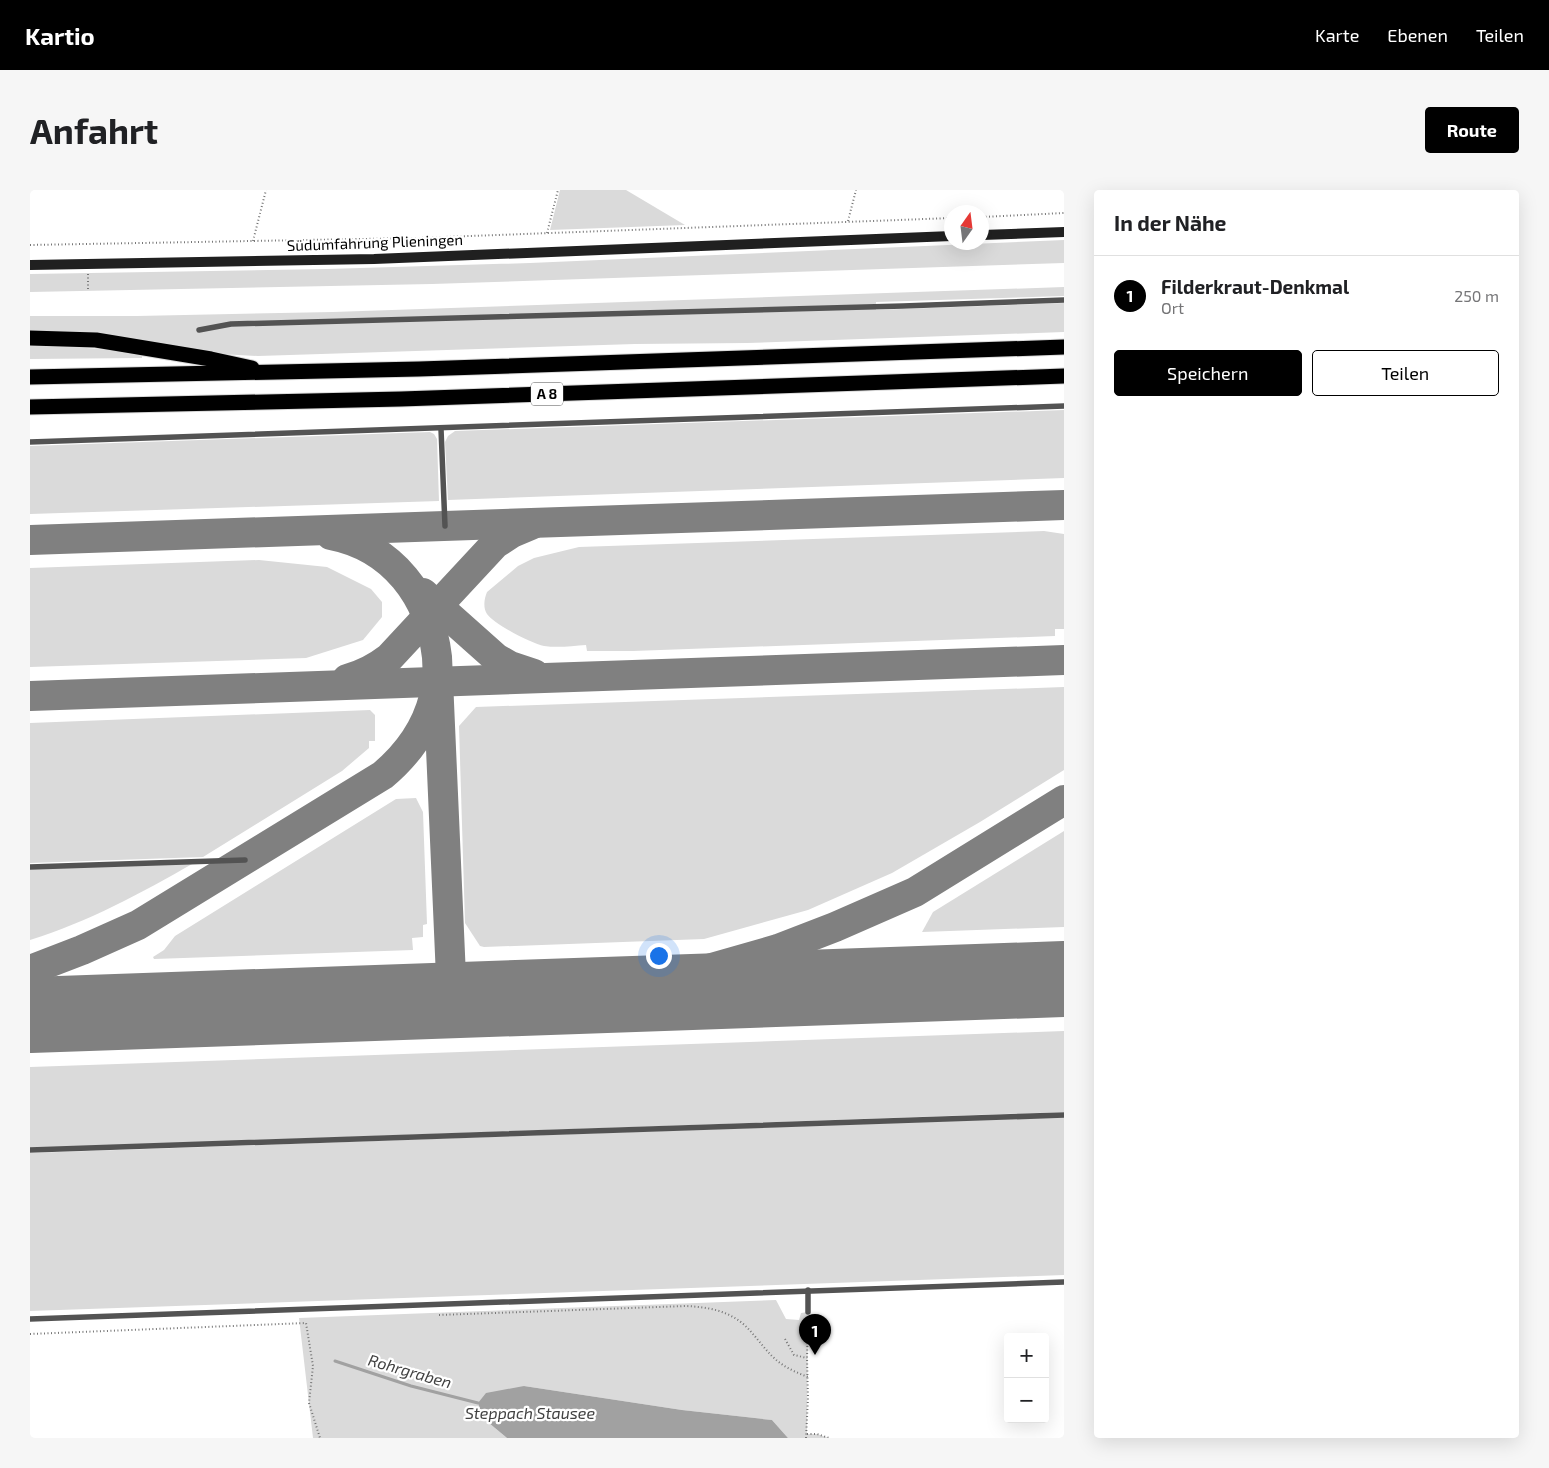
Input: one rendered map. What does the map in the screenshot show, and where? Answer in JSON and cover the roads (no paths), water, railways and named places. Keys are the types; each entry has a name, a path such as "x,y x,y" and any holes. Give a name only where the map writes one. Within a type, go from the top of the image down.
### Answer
{"highway":[{"path":"30,338 77,339 105,342 217,360 275,373"},
{"name":"A 8","path":"30,378 275,373 1064,347"},
{"name":"A 8","path":"30,407 401,399 1064,376"}],"main road":[{"path":"989,235 1064,232"},
{"name":"Südumfahrung Plieningen","path":"30,264 374,259 944,236"}],"lane":[{"path":"199,330 219,325 240,324 1064,300"},
{"path":"30,442 1064,406"},
{"path":"441,429 445,526"},
{"path":"30,867 245,860"},
{"path":"30,1150 1064,1115"},
{"path":"30,1319 1064,1282"},
{"path":"808,1290 808,1312"}],"water":[{"name":"Steppach Stausee","path":"524,1386 682,1410 772,1420 788,1438 507,1438 483,1418 478,1403 486,1393"}],"waterway":[{"name":"Rohrgraben","path":"335,1361 411,1386 478,1403"}],"place":[{"name":"Filderkraut-Denkmal","path":"815,1355"}]}
